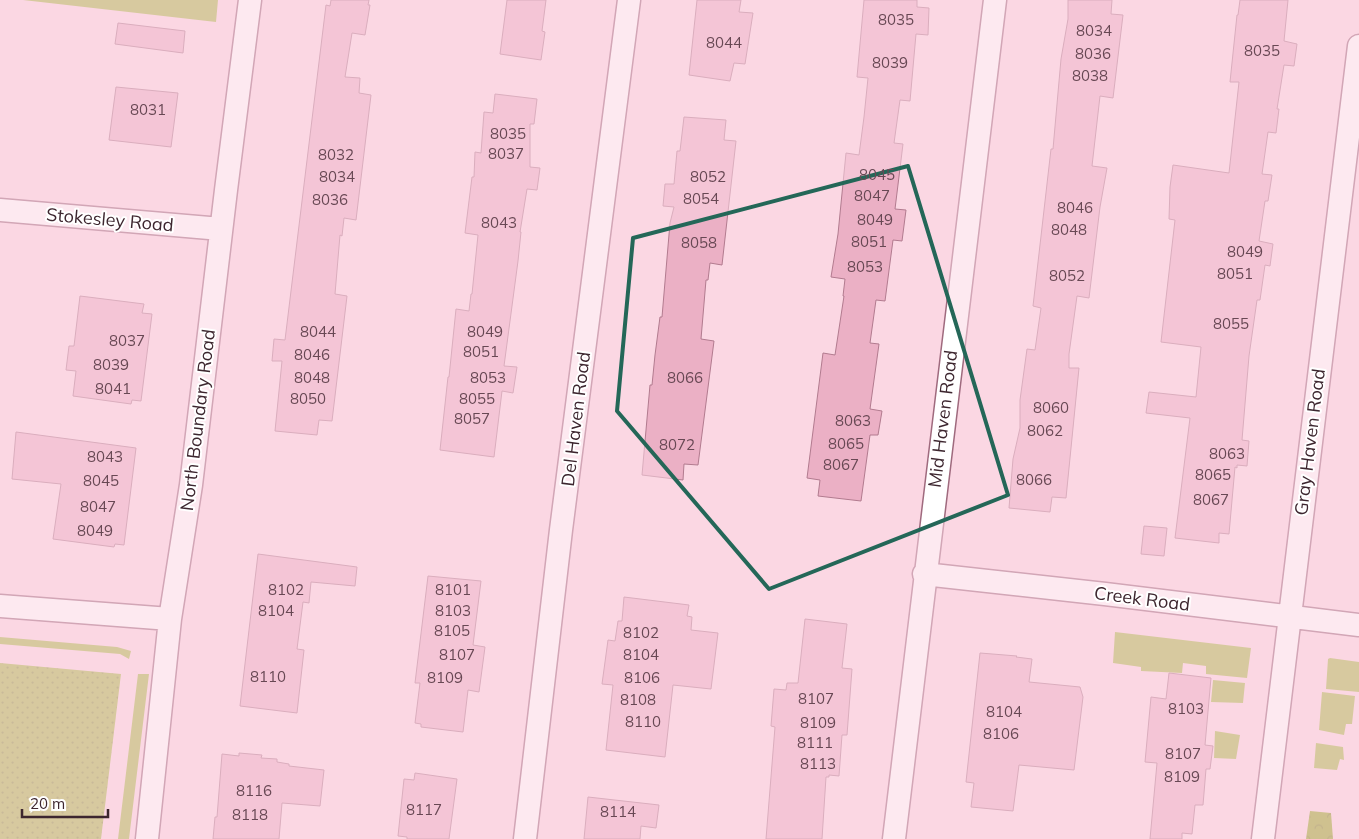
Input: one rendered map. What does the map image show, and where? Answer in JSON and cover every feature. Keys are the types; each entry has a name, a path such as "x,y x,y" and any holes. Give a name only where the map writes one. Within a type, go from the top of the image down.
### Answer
{"street":[{"name":"North Boundary Road","path":"147,839 170,619 191,485 250,0"},
{"name":"Del Haven Road","path":"525,839 561,530 629,0"},
{"name":"Mid Haven Road","path":"894,839 924,574 994,0"},
{"name":"Gray Haven Road","path":"1263,839 1359,46"},
{"name":"Stokesley Road","path":"0,210 221,229"},
{"name":"Creek Road","path":"924,574 1359,625"},
{"path":"0,606 170,619"}],"highlighted area":[{"path":"908,166 1008,495 769,589 617,411 633,238"}],"green space":[{"path":"23,0 218,0 216,22"},
{"path":"1115,632 1251,648 1247,678 1206,674 1206,666 1183,663 1182,673 1141,671 1141,667 1113,663"},
{"path":"0,637 117,647 131,651 129,659 120,654 0,644"},
{"path":"1328,659 1359,662 1359,692 1326,689"},
{"path":"0,663 121,674 101,839 0,839"},
{"path":"138,674 149,674 129,839 118,839"},
{"path":"1213,680 1245,683 1243,703 1211,702"},
{"path":"1322,692 1355,696 1352,724 1346,724 1344,735 1319,730"},
{"path":"1215,731 1240,735 1236,759 1214,758"},
{"path":"1316,743 1343,747 1344,760 1340,759 1337,770 1314,768"},
{"path":"1310,811 1331,813 1333,839 1306,839"}],"building":[{"path":"331,0 369,0 368,5 370,5 365,35 352,33 345,77 360,78 359,93 371,95 356,220 344,218 342,236 340,235 335,294 347,296 332,421 319,420 317,435 275,431 282,361 272,361 274,339 285,340 326,5 330,6"},
{"path":"507,0 546,0 542,31 545,32 541,60 500,54"},
{"path":"697,0 741,0 739,12 753,13 745,64 734,63 730,81 689,75"},
{"path":"864,0 917,0 917,7 929,8 928,35 916,34 910,101 900,100 894,143 903,144 895,209 906,210 902,241 893,240 885,301 876,300 870,343 879,344 870,409 882,411 878,435 870,435 861,501 818,496 820,480 807,478 823,353 835,355 844,296 845,279 831,277 838,234 846,153 859,155 864,117 868,78 857,77"},
{"path":"1068,0 1112,0 1111,14 1123,15 1113,98 1100,96 1092,166 1107,168 1100,207 1089,298 1077,296 1069,354 1069,368 1079,368 1066,498 1052,497 1050,512 1009,508 1013,459 1020,428 1020,400 1027,349 1035,350 1041,308 1033,306 1051,149 1053,149 1061,59 1068,19"},
{"path":"1240,0 1288,0 1284,41 1297,44 1294,66 1284,65 1277,109 1279,109 1276,133 1268,132 1262,174 1272,175 1268,201 1265,201 1259,241 1273,244 1270,266 1265,265 1260,300 1257,300 1249,356 1242,440 1249,441 1247,466 1237,465 1237,468 1235,467 1229,534 1219,533 1219,543 1175,538 1190,418 1146,413 1149,392 1196,397 1201,347 1161,342 1175,220 1169,219 1170,187 1173,165 1229,173 1239,82 1230,82"},
{"path":"118,23 185,31 183,53 115,44"},
{"path":"116,87 178,93 171,147 109,140"},
{"path":"495,94 537,99 534,124 530,124 530,167 540,168 537,190 527,189 520,232 504,366 517,367 513,393 502,391 494,457 440,450 456,309 469,311 472,294 478,235 465,233 472,177 474,177 475,152 481,153 484,112 493,113"},
{"path":"684,117 726,120 724,140 736,141 722,265 710,263 708,280 706,280 701,339 714,341 698,465 684,464 683,480 642,475 650,385 652,385 660,317 662,317 670,223 674,207 663,206 665,184 674,184 677,151 680,151"},
{"path":"80,296 144,304 142,313 152,314 141,401 132,400 131,404 73,396 76,371 66,370 69,346 74,346"},
{"path":"16,432 136,448 124,545 115,544 114,547 53,539 61,484 12,479"},
{"path":"1144,526 1167,528 1164,556 1141,554"},
{"path":"258,554 357,567 355,586 311,582 309,603 303,602 297,649 304,650 297,713 240,706"},
{"path":"428,576 481,581 473,645 485,647 479,692 468,690 463,732 421,727 421,724 415,723 420,683 415,683"},
{"path":"624,597 689,605 687,616 692,617 691,630 718,633 711,689 673,685 665,757 606,750 613,685 602,684 608,640 615,641 618,621 622,621"},
{"path":"805,619 847,624 842,668 852,669 847,735 842,735 839,776 829,775 829,777 826,777 822,839 766,839 775,727 771,726 774,689 786,690 787,683 798,683"},
{"path":"980,653 1032,659 1029,682 1080,687 1083,697 1074,770 1019,765 1013,811 971,807 974,783 966,782"},
{"path":"1169,673 1211,678 1205,745 1213,746 1210,769 1206,769 1203,805 1195,805 1192,834 1182,833 1182,839 1150,839 1157,763 1145,762 1151,697 1166,699"},
{"path":"239,753 262,755 261,758 277,759 277,762 289,764 289,766 324,770 320,806 282,803 279,839 213,839 215,817 217,817 222,754 239,756"},
{"path":"415,773 457,779 449,839 407,839 407,837 398,836 404,779 414,780"},
{"path":"588,797 659,805 656,828 641,826 640,839 584,839"}]}
